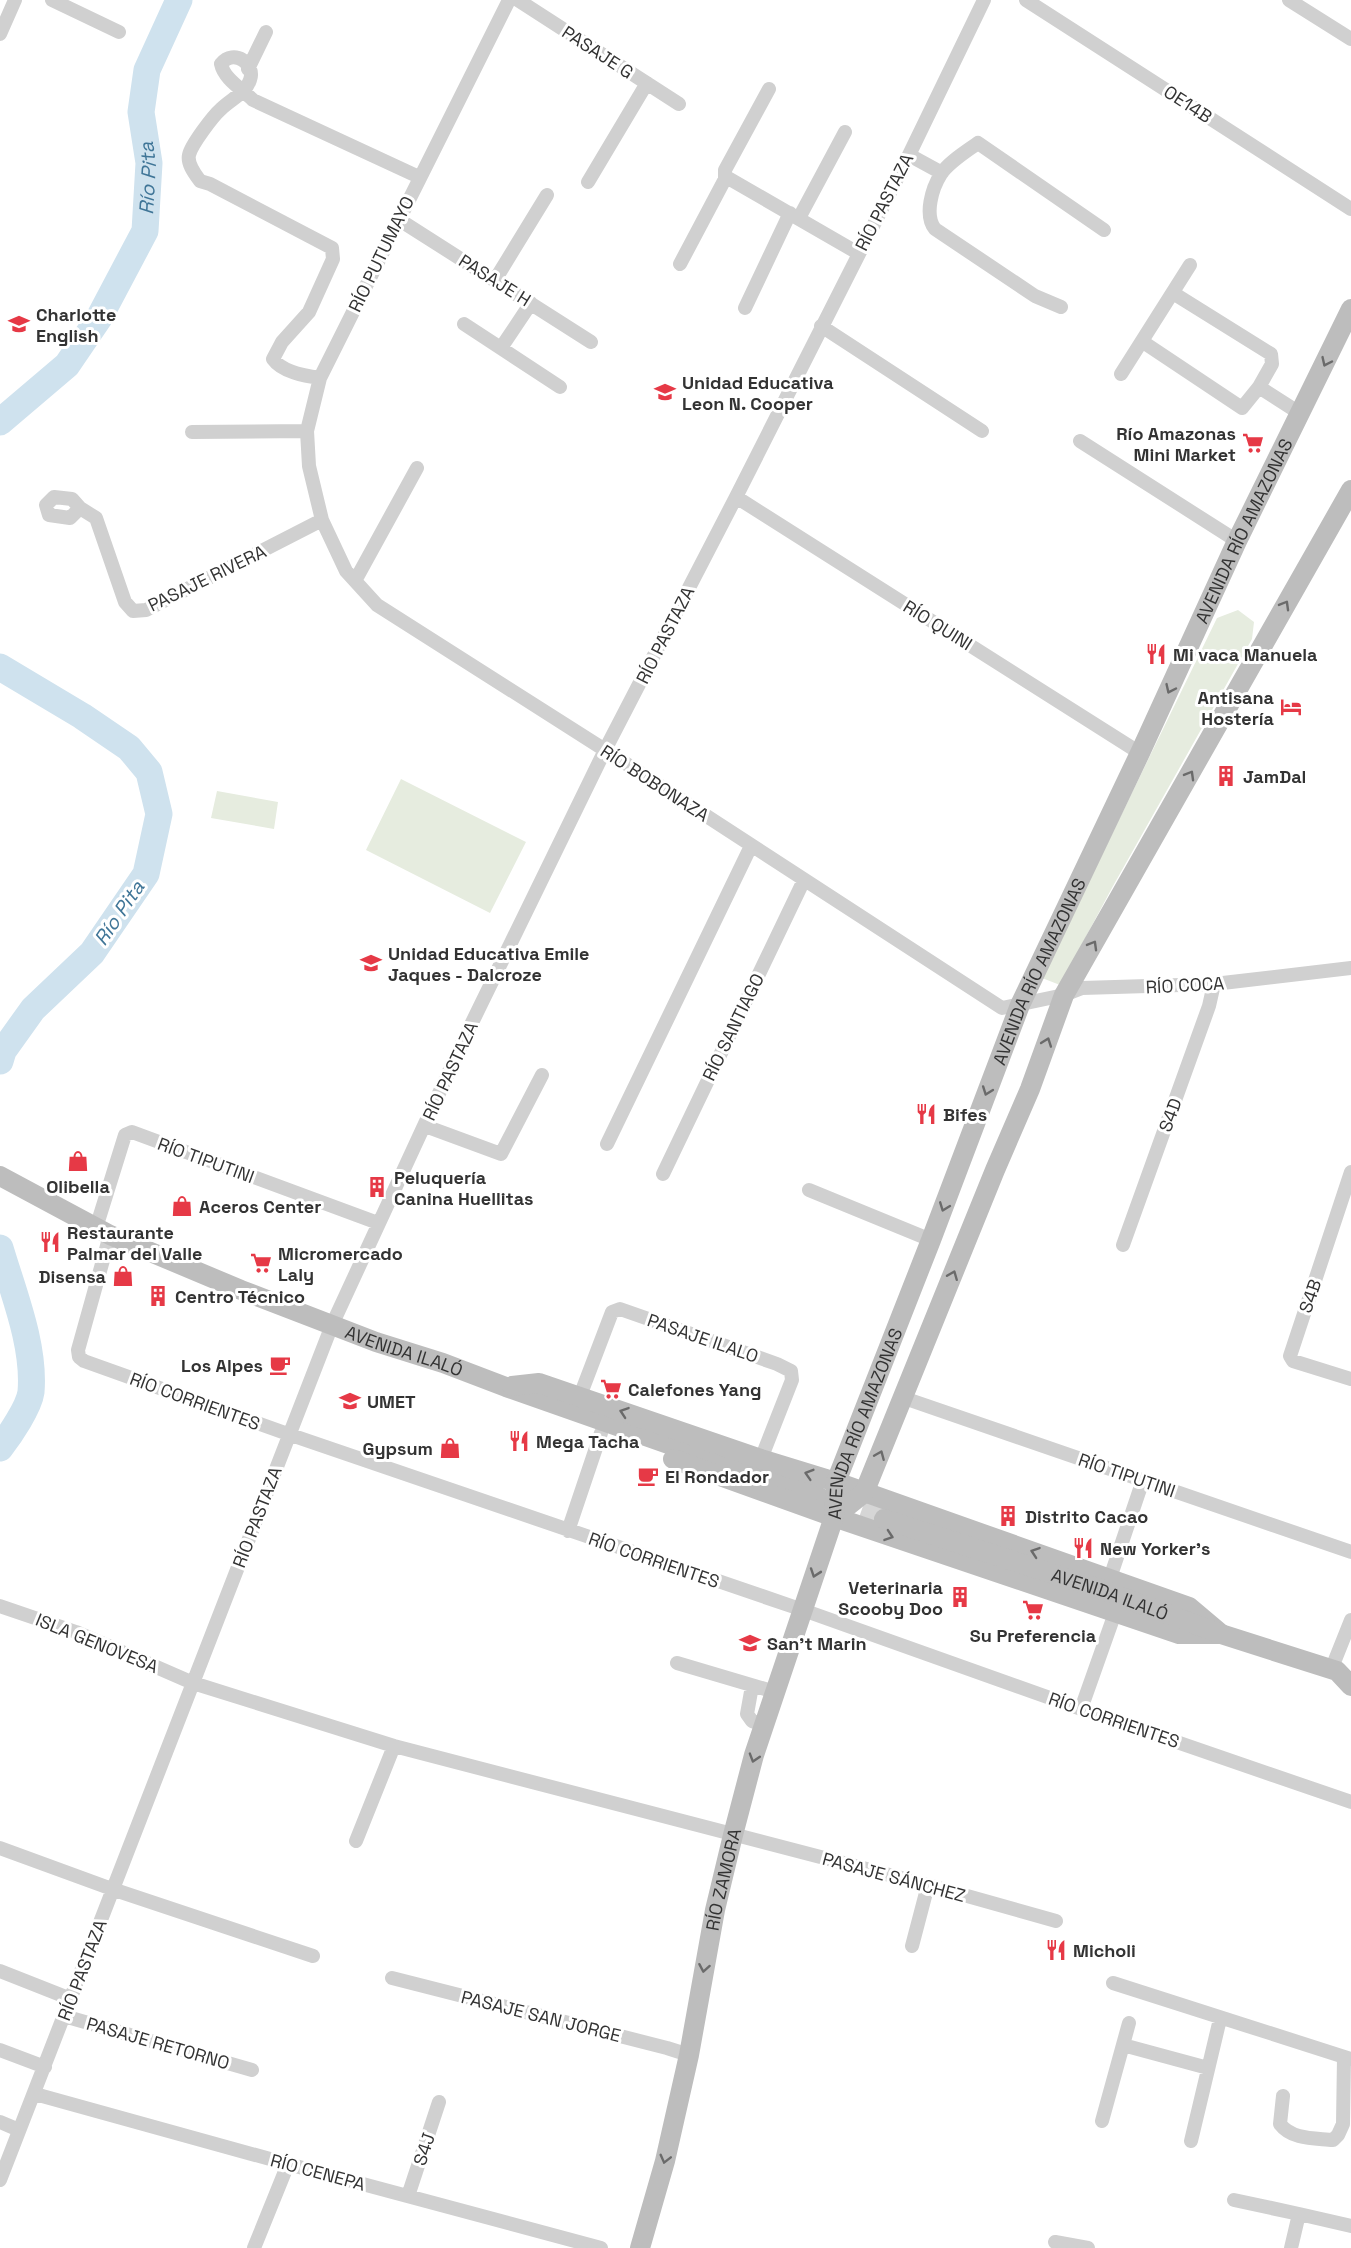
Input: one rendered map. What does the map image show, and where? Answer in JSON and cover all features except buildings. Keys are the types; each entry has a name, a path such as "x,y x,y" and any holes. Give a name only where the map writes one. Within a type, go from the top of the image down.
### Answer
{"main road":[{"name":"AVENIDA RÍO AMAZONAS","path":"834,1517 836,1482 1020,1005 1140,753 1237,541 1351,309"},
{"name":"AVENIDA RÍO AMAZONAS","path":"834,1517 864,1493 1030,1089 1064,995 1351,490"},
{"name":"AVENIDA ILALÓ","path":"0,1176 103,1231 241,1290 332,1325 819,1497"},
{"path":"506,1387 539,1383 761,1459 836,1482 1189,1607 1221,1634"},
{"path":"506,1387 536,1410 834,1517 1179,1634 1221,1634"},
{"name":"RÍO ZAMORA","path":"640,2248 664,2161 688,2055 715,1910 733,1834 764,1725 834,1517"},
{"name":"AVENIDA ILALÓ","path":"884,1519 1102,1590 1221,1634 1340,1669 1351,1686"}],"street":[{"path":"0,34 15,0"},
{"path":"52,0 119,32"},
{"name":"RÍO PUTUMAYO","path":"322,520 309,466 307,431 320,378 509,0"},
{"name":"PASAJE G","path":"518,0 679,104"},
{"name":"RÍO PASTAZA","path":"0,2180 194,1683 288,1434 332,1325 378,1223 465,1037 605,750 909,155 984,0"},
{"name":"OE14B","path":"1026,0 1351,209"},
{"path":"1289,0 1351,39"},
{"path":"248,69 266,32"},
{"path":"320,378 305,376 287,369 276,364 273,359 275,351 309,312 333,259 332,248 210,184 200,181 190,162 189,155 206,125 221,108 244,91 250,81 251,74 245,62 238,57 230,57 221,64 223,72 244,91 253,100 419,177"},
{"path":"588,182 646,83"},
{"path":"680,264 725,179 725,170 768,89"},
{"path":"745,308 795,216 845,132"},
{"path":"1061,307 1035,296 935,229 931,223 930,204 942,173 977,143 1104,230"},
{"path":"909,155 942,173"},
{"path":"725,179 731,179 858,253"},
{"path":"495,280 547,195"},
{"name":"PASAJE H","path":"398,219 591,342"},
{"path":"1121,374 1190,265"},
{"path":"1143,342 1242,408 1259,387 1272,364 1271,354 1173,293"},
{"path":"501,348 531,303"},
{"path":"464,324 560,387"},
{"path":"821,326 982,431"},
{"path":"1259,387 1301,414"},
{"path":"192,432 307,431"},
{"path":"1080,441 1237,541"},
{"path":"355,581 417,468"},
{"name":"RÍO QUINI","path":"736,497 1140,753"},
{"name":"PASAJE RIVERA","path":"80,508 96,518 125,602 133,611 146,610 322,520"},
{"name":"RÍO BOBONAZA","path":"322,520 346,571 377,605 1002,1008 1020,1005"},
{"path":"607,1144 752,846"},
{"name":"RÍO SANTIAGO","path":"663,1174 804,880"},
{"name":"RÍO COCA","path":"1020,1005 1064,995 1083,988 1214,984 1351,968"},
{"name":"S4D","path":"1123,1245 1209,1006 1214,984"},
{"path":"425,1126 501,1154 543,1075"},
{"name":"RÍO TIPUTINI","path":"103,1231 125,1135 132,1132 378,1223"},
{"name":"S4B","path":"1351,1172 1290,1356 1293,1361 1351,1379"},
{"path":"809,1190 931,1240"},
{"name":"RÍO CORRIENTES","path":"103,1231 78,1350 79,1357 288,1434 803,1610 1351,1802"},
{"name":"PASAJE ILALO","path":"580,1396 612,1312 620,1309 777,1364 791,1371 792,1380 761,1459"},
{"name":"RÍO TIPUTINI","path":"904,1398 1351,1552"},
{"path":"568,1531 601,1433"},
{"path":"1110,1578 1143,1480"},
{"name":"ISLA GENOVESA","path":"0,1606 76,1632 194,1683 394,1746"},
{"path":"1081,1709 1115,1613"},
{"path":"1340,1669 1351,1620"},
{"path":"677,1663 775,1692"},
{"path":"752,1686 747,1714 752,1720 764,1725"},
{"path":"356,1841 394,1746"},
{"name":"PASAJE SÁNCHEZ","path":"394,1746 928,1885 1056,1921"},
{"path":"0,1848 112,1889 313,1956"},
{"path":"912,1946 928,1885"},
{"path":"0,1971 71,1999"},
{"name":"PASAJE SAN JORGE","path":"392,1978 688,2055"},
{"path":"1113,1983 1347,2058 1343,2124 1333,2140 1294,2135 1285,2130 1280,2124 1283,2096"},
{"name":"PASAJE RETORNO","path":"64,2016 252,2070"},
{"path":"1191,2141 1220,2019"},
{"path":"1102,2121 1129,2023"},
{"path":"1123,2046 1208,2068"},
{"path":"0,2050 45,2067"},
{"name":"RÍO CENEPA","path":"35,2094 601,2248"},
{"name":"S4J","path":"408,2196 439,2102"},
{"path":"0,2122 19,2130"},
{"path":"254,2248 288,2164"},
{"path":"1234,2200 1351,2226"},
{"path":"1291,2248 1299,2214"},
{"path":"1055,2242 1088,2248"}],"shaded area":[{"path":"1238,610 1254,622 1252,639 1060,985 1042,978 1217,618"},
{"path":"401,779 526,842 490,913 366,850"},
{"path":"217,791 278,802 274,829 211,818"}],"waterway":[{"name":"Río Pita","path":"0,422 67,365 99,318 145,231 149,163 141,112 147,70 179,0"},
{"name":"Río Pita","path":"0,667 82,716 129,748 149,772 159,814 146,874 92,953 33,1009 3,1051 0,1061"},
{"name":"Río Pita","path":"0,1248 22,1319 30,1356 31,1374 30,1398 14,1429 0,1448"}],"tunnel":[{"path":"833,1501 884,1519"}],"place":[{"name":"Charlotte English","path":"19,324"},
{"name":"Unidad Educativa Leon N. Cooper","path":"665,392"},
{"name":"Río Amazonas Mini Market","path":"1253,443"},
{"name":"Mi vaca Manuela","path":"1156,654"},
{"name":"Antisana Hostería","path":"1291,707"},
{"name":"JamDal","path":"1226,776"},
{"name":"Unidad Educativa Emile Jaques - Dalcroze","path":"371,963"},
{"name":"Bifes","path":"926,1114"},
{"name":"Olibella","path":"78,1161"},
{"name":"Peluquería Canina Huellitas","path":"377,1187"},
{"name":"Aceros Center","path":"182,1206"},
{"name":"Restaurante Palmar del Valle","path":"50,1242"},
{"name":"Micromercado Laly","path":"261,1263"},
{"name":"Disensa","path":"123,1276"},
{"name":"Centro Técnico","path":"158,1296"},
{"name":"Los Alpes","path":"280,1365"},
{"name":"Calefones Yang","path":"611,1389"},
{"name":"UMET","path":"350,1401"},
{"name":"Mega Tacha","path":"519,1441"},
{"name":"Gypsum","path":"450,1448"},
{"name":"El Rondador","path":"648,1476"},
{"name":"Distrito Cacao","path":"1008,1516"},
{"name":"New Yorker's","path":"1083,1548"},
{"name":"Veterinaria Scooby Doo","path":"960,1597"},
{"name":"Su Preferencia","path":"1033,1610"},
{"name":"San't Marin","path":"750,1643"},
{"name":"Micholi","path":"1056,1950"}]}
